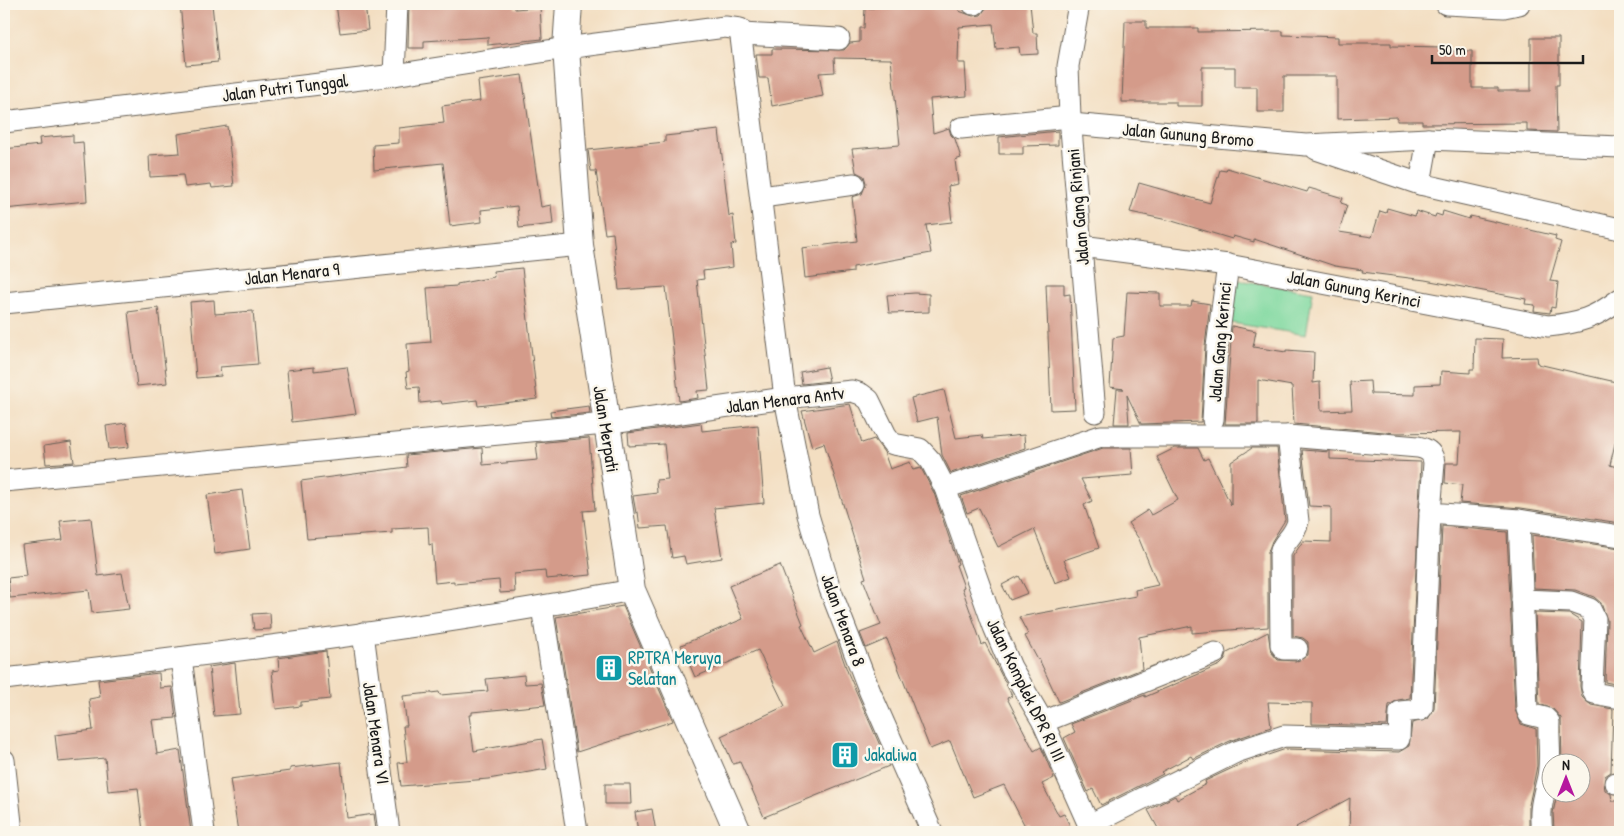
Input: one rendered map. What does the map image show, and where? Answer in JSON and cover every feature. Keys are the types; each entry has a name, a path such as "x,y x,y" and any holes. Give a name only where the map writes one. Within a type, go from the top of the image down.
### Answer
{"street":[{"path":"394,75 397,4"},
{"name":"Jalan Merpati","path":"569,4 566,48 580,245 605,424 632,590 738,832"},
{"name":"Jalan Gang Rinjani","path":"1079,4 1068,66 1095,412"},
{"path":"1446,4 1504,7 1519,4"},
{"name":"Jalan Putri Tunggal","path":"4,122 394,75 566,48 725,27 736,27 742,34 839,39"},
{"name":"Jalan Menara 8","path":"742,34 786,398 808,515 830,589 870,692 932,832"},
{"name":"Jalan Gunung Bromo","path":"960,128 1071,121 1306,145 1428,139 1620,147"},
{"path":"1420,184 1428,139"},
{"name":"Jalan Gunung Bromo","path":"1306,145 1420,184 1620,229"},
{"path":"762,197 854,184"},
{"name":"Jalan Menara 9","path":"4,303 580,245"},
{"name":"Jalan Gunung Kerinci","path":"1081,246 1228,265 1548,326 1586,320 1603,312 1620,299"},
{"name":"Jalan Gang Kerinci","path":"1214,420 1217,347 1228,265"},
{"name":"Jalan Menara Antv","path":"4,481 605,424 786,398 852,391 861,394 869,400 886,435 894,444 920,449 931,461 945,488"},
{"path":"945,488 1101,436 1288,436 1425,448 1434,456 1422,708 1420,710 1400,712 1399,739 1284,736 1236,752 1091,829"},
{"path":"1288,436 1298,522 1295,533 1281,546 1280,645 1284,650 1297,649"},
{"name":"Jalan Komplek DPR RI III","path":"945,488 994,627 1011,667 1043,722 1091,829"},
{"path":"1430,513 1519,520 1620,536"},
{"path":"1519,520 1527,711 1531,715 1546,718 1548,722 1548,781 1543,792 1540,818 1542,832"},
{"path":"4,679 181,658 362,633 542,607 632,590"},
{"path":"1522,600 1571,602 1590,609 1595,619 1592,687 1594,693 1620,698"},
{"path":"542,607 578,832"},
{"name":"Jalan Menara VI","path":"362,633 389,832"},
{"path":"1043,722 1215,653"},
{"path":"181,658 204,832"},
{"path":"4,769 12,832"}],"green space":[{"path":"1232,279 1313,292 1306,335 1225,322"}],"building":[{"path":"180,4 212,4 218,62 186,65"},
{"path":"336,4 365,4 368,30 340,33"},
{"path":"409,4 515,4 515,9 540,7 542,39 488,45 488,37 424,41 424,48 408,48"},
{"path":"874,4 959,4 959,11 973,16 981,15 986,8 993,8 993,6 1030,4 1033,33 1037,33 1038,54 1020,55 1019,47 996,49 993,24 959,27 958,63 965,63 967,96 930,99 933,133 949,128 961,158 955,160 958,184 948,186 952,222 926,225 931,253 853,267 853,272 805,278 802,248 857,241 852,197 862,194 866,183 864,176 856,172 852,149 900,145 891,59 834,58 835,72 819,73 823,96 772,106 768,78 759,78 756,54 772,54 772,49 844,50 850,43 860,42 860,28 864,28 865,8 874,8"},
{"path":"1125,21 1146,21 1146,28 1198,28 1198,32 1283,31 1283,35 1338,37 1338,43 1391,43 1391,46 1444,47 1444,51 1472,51 1472,88 1498,88 1498,91 1531,91 1531,38 1559,38 1559,85 1556,85 1557,132 1527,131 1527,123 1422,124 1422,121 1397,121 1397,117 1337,119 1337,76 1284,76 1284,112 1257,112 1257,87 1235,87 1235,67 1202,67 1202,106 1176,106 1176,102 1122,102"},
{"path":"522,75 541,207 551,205 553,224 519,228 517,206 481,210 482,222 450,226 443,163 374,170 373,145 399,143 399,128 444,123 442,106 480,101 478,81"},
{"path":"227,126 234,186 212,188 211,184 185,187 183,175 150,177 149,155 180,153 178,134"},
{"path":"719,130 729,216 733,215 736,244 731,245 733,267 703,271 704,279 697,280 709,390 697,391 698,398 679,401 666,287 619,290 613,233 605,234 596,171 591,171 588,150 665,142 665,136"},
{"path":"1058,131 1058,145 1023,146 1023,154 999,154 999,137"},
{"path":"73,135 73,143 83,142 87,201 4,209 4,149 40,145 39,138"},
{"path":"1227,168 1307,192 1309,188 1343,198 1341,203 1347,205 1339,232 1372,237 1380,211 1386,213 1387,208 1415,216 1416,211 1435,217 1436,214 1442,216 1443,211 1469,219 1470,216 1556,236 1555,240 1561,242 1550,281 1558,282 1555,308 1551,307 1550,313 1534,311 1535,305 1525,304 1526,299 1425,280 1362,272 1363,270 1335,266 1254,239 1254,242 1233,236 1232,239 1172,221 1130,212 1139,183 1210,203 1220,170 1226,171"},
{"path":"522,268 537,399 478,406 477,400 442,404 441,401 420,403 419,387 408,388 406,372 409,371 407,344 431,342 427,288 457,286 457,284 494,277 493,271"},
{"path":"1046,284 1064,284 1064,295 1070,294 1075,409 1051,410"},
{"path":"1127,292 1160,293 1160,306 1191,306 1192,301 1210,304 1205,346 1201,422 1141,424 1127,395 1129,424 1114,424 1117,389 1124,389 1110,387 1113,338 1124,336"},
{"path":"929,294 929,312 889,313 887,295"},
{"path":"214,300 215,314 253,311 258,364 220,367 221,376 196,378 190,302"},
{"path":"158,308 167,383 137,386 128,312"},
{"path":"1232,326 1256,331 1253,347 1286,352 1286,350 1314,352 1313,383 1320,382 1321,411 1352,410 1350,382 1370,381 1371,394 1415,395 1415,385 1440,384 1441,371 1470,373 1470,369 1474,369 1475,338 1503,339 1502,358 1537,357 1538,364 1620,383 1620,422 1610,465 1620,468 1620,523 1521,508 1460,503 1462,485 1445,483 1446,463 1459,463 1461,432 1396,433 1294,424 1292,386 1258,380 1258,424 1225,424"},
{"path":"314,367 314,371 347,367 356,414 292,422 287,370"},
{"path":"826,367 829,381 802,384 800,372"},
{"path":"944,390 956,438 982,435 983,439 1024,435 1025,448 951,473 942,455 937,417 917,422 911,398"},
{"path":"850,404 862,443 874,439 884,452 890,469 910,462 913,470 921,468 934,493 958,564 956,565 964,587 962,588 982,645 985,643 1012,696 1007,698 1034,751 1041,747 1054,778 1042,784 1059,816 1064,814 1073,832 1027,832 1032,830 1030,826 1026,828 1004,785 973,797 950,741 930,749 887,639 866,648 860,633 881,625 863,579 866,578 824,443 812,447 802,411"},
{"path":"589,406 590,413 551,417 550,411"},
{"path":"126,423 129,447 109,449 106,426"},
{"path":"701,423 702,431 758,425 764,503 714,508 722,558 686,564 684,556 672,558 667,526 640,528 638,512 636,513 633,496 657,493 656,480 668,479 664,444 629,446 628,433"},
{"path":"589,438 595,510 583,511 591,575 546,579 545,571 514,574 515,592 500,593 499,580 454,584 454,581 435,583 432,544 429,545 428,527 392,529 392,533 307,539 301,481 407,467 406,455 482,448 483,465 538,460 536,443"},
{"path":"71,442 74,462 46,464 44,446"},
{"path":"1103,448 1131,448 1133,475 1081,479 1092,501 1084,505 1099,548 1064,560 1071,577 1055,583 1034,529 998,547 979,508 967,513 961,496"},
{"path":"1175,448 1198,448 1204,460 1208,458 1231,505 1231,462 1252,448 1277,448 1285,520 1272,541 1268,552 1268,627 1192,633 1192,626 1139,637 1142,669 1059,702 1039,659 1025,636 1028,634 1019,617 1136,596 1135,590 1158,585 1139,539 1128,523 1148,510 1151,515 1178,500 1157,457"},
{"path":"1302,450 1330,452 1330,459 1421,462 1410,698 1398,700 1389,705 1387,726 1312,724 1312,703 1268,702 1271,727 1230,741 1193,759 1191,756 1161,772 1163,774 1101,805 1093,789 1088,792 1064,738 1075,732 1071,724 1145,695 1145,697 1220,665 1225,660 1227,653 1268,632 1271,652 1278,660 1297,661 1308,655 1308,642 1303,638 1293,636 1293,556 1303,541 1331,542 1331,507 1309,506"},
{"path":"242,490 250,549 215,554 207,495"},
{"path":"91,518 98,576 122,573 129,609 92,613 89,590 10,598 8,578 26,576 22,545 63,540 60,521"},
{"path":"1442,526 1507,532 1515,710 1521,724 1536,729 1537,766 1529,805 1529,832 1349,832 1350,798 1296,827 1299,832 1160,832 1148,810 1175,796 1177,800 1206,784 1205,781 1241,764 1286,749 1399,752 1409,746 1412,723 1428,719 1434,709"},
{"path":"1532,535 1620,548 1620,685 1605,682 1607,620 1601,603 1594,597 1575,590 1534,588"},
{"path":"780,565 803,624 801,625 814,653 837,642 848,673 889,766 764,817 740,762 733,764 721,736 785,706 758,650 695,677 681,645 743,619 729,586"},
{"path":"1019,576 1028,593 1010,600 1002,585"},
{"name":"RPTRA Meruya Selatan","path":"623,606 673,721 577,752 556,617"},
{"path":"270,613 271,629 254,630 252,614"},
{"path":"1535,613 1569,614 1582,622 1580,686 1582,697 1591,705 1613,709 1611,772 1605,776 1604,783 1605,790 1611,794 1612,801 1620,801 1620,832 1554,829 1553,813 1555,804 1592,804 1592,754 1562,754 1561,718 1553,709 1539,704"},
{"path":"326,651 330,699 301,702 301,706 276,709 272,671 279,670 278,658"},
{"path":"235,663 240,714 214,716 209,667"},
{"path":"159,673 160,688 172,687 176,718 152,720 157,754 180,750 191,832 143,832 138,788 108,791 105,758 58,762 55,735 93,730 89,699 100,697 98,680"},
{"path":"524,675 525,684 541,683 545,705 472,712 472,715 469,715 474,751 542,739 547,769 488,779 401,786 398,763 407,762 403,726 407,726 403,696 439,692 440,695 488,691 486,679"},
{"path":"341,762 347,818 374,814 376,830 238,832 230,779 290,771 290,768"},
{"path":"605,784 630,784 631,804 605,804"},
{"path":"652,809 656,832 638,832 635,812"}],"place":[{"name":"RPTRA Meruya Selatan","path":"609,668"},
{"name":"Jakaliwa","path":"845,755"}]}
